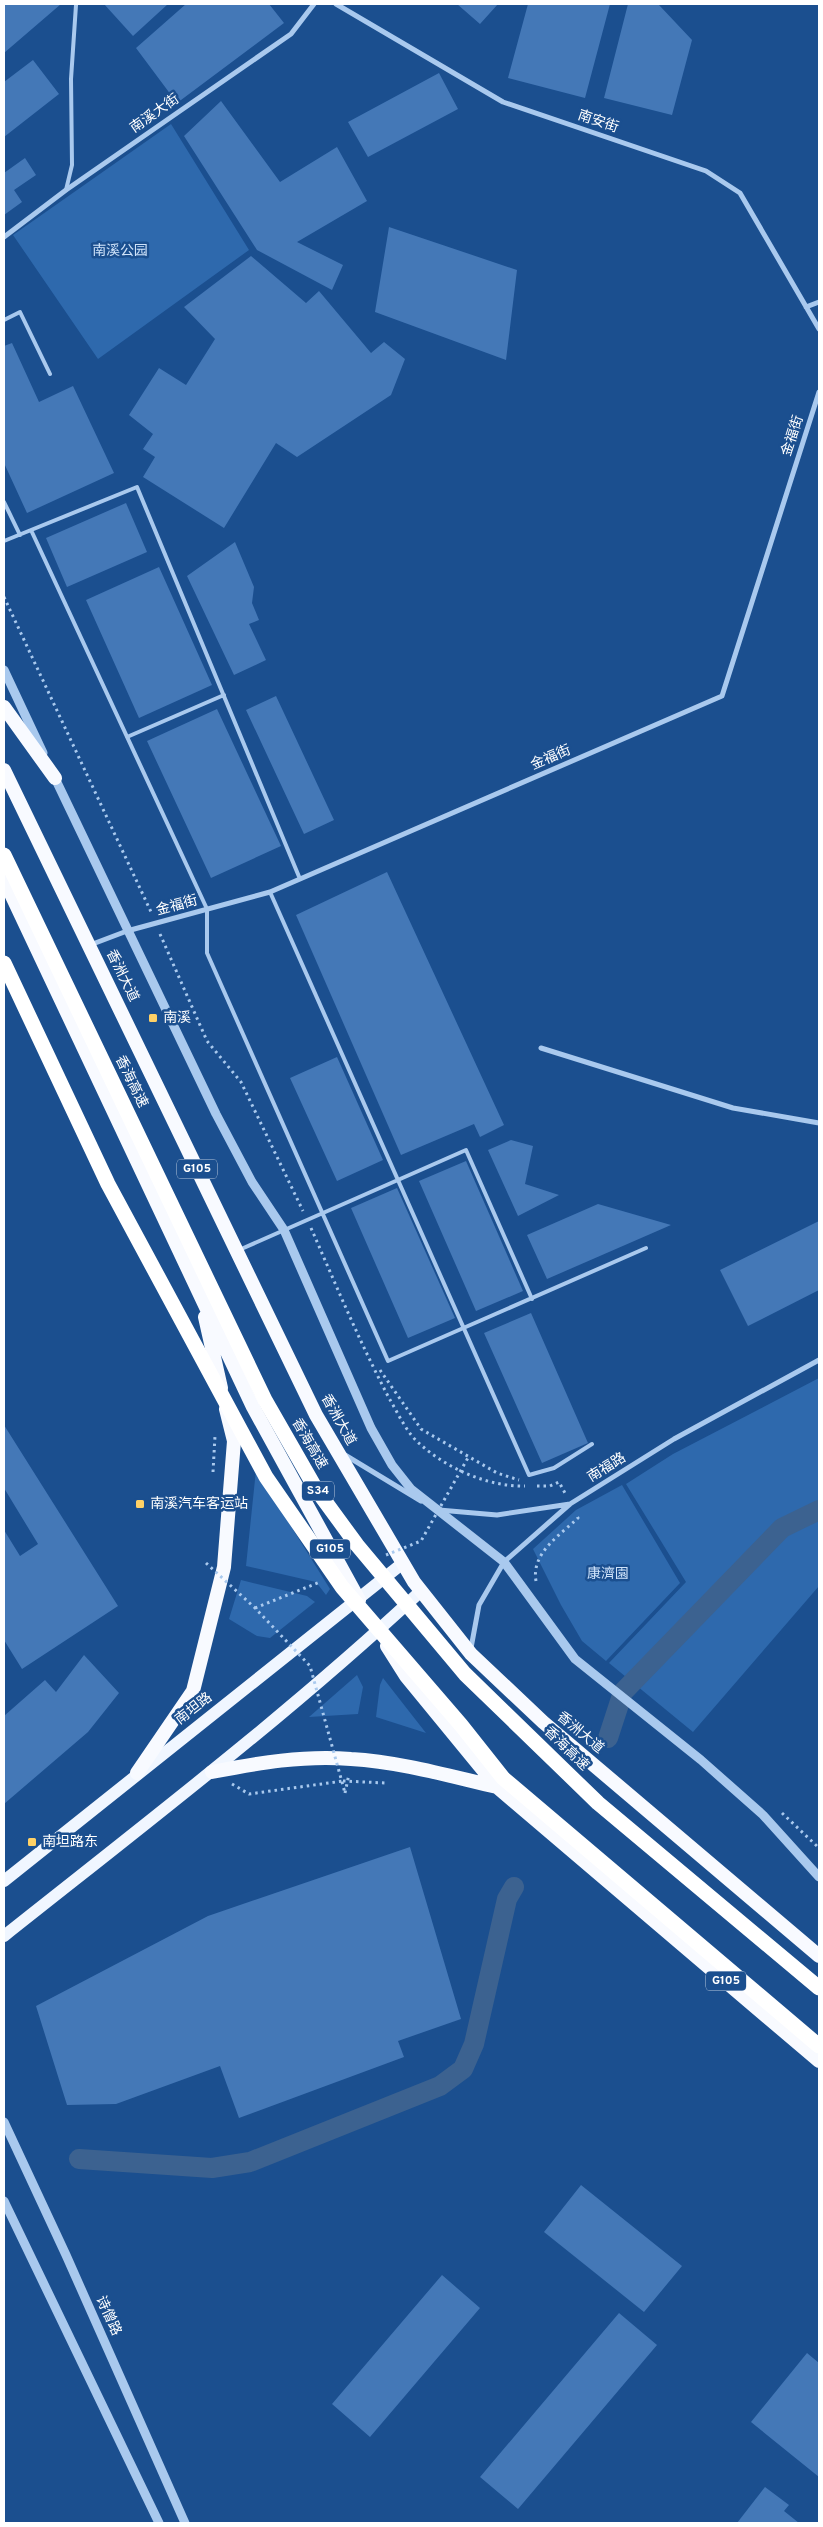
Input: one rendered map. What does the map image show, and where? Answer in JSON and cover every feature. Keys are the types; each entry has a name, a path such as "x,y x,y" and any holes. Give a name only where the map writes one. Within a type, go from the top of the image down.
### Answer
{"highway":[{"path":"4,707 55,778"},
{"name":"香洲大道","path":"4,770 316,1415 421,1591 470,1654 543,1722 819,1956"},
{"name":"香海高速","path":"4,855 265,1400 316,1489 357,1545 465,1674 598,1803 819,1988"},
{"name":"G105","path":"4,879 253,1407 358,1599 406,1676 497,1787 819,2061"},
{"name":"S34","path":"4,963 108,1184 250,1449 294,1518 342,1587 461,1725 503,1778 819,2046"},
{"path":"137,1773 193,1691 224,1567 234,1441 198,1289"},
{"path":"212,1772 278,1760 351,1758 412,1767 497,1787"}],"main road":[{"name":"南坦路","path":"4,1881 403,1562"},
{"path":"4,1936 212,1772 421,1591"}],"street":[{"name":"南溪大街","path":"4,238 66,190 291,34 314,4"},
{"name":"南安街","path":"336,4 503,102 706,171 740,193 819,329"},
{"path":"806,306 819,302"},
{"name":"金福街","path":"89,946 127,930 270,892 722,696 819,392"},
{"path":"4,670 127,930 252,1182 284,1230 371,1428 392,1464 411,1489 504,1562 575,1659 701,1760 763,1815 819,1877"},
{"path":"541,1048 733,1108 819,1123"},
{"name":"南福路","path":"470,1654 479,1605 504,1562 570,1504 674,1438 819,1360"},
{"path":"336,1449 367,1471 436,1510 497,1515 570,1504"},
{"name":"诗僧路","path":"4,2122 66,2255 185,2523"},
{"path":"4,2201 159,2523"}],"lane":[{"path":"66,190 72,165 71,79 76,4"},
{"path":"4,320 20,312 50,374"},
{"path":"4,541 137,487 300,878"},
{"path":"4,502 20,535"},
{"path":"31,530 207,909 207,953 388,1362 646,1248"},
{"path":"127,736 224,695"},
{"path":"270,892 529,1475 554,1468 592,1444"},
{"path":"237,1251 466,1150 532,1299"}],"path":[{"path":"366,1349 421,1429 497,1473 515,1480 550,1486"},
{"path":"206,1563 255,1608 310,1666 345,1793"},
{"path":"249,1794 343,1781 385,1783"}],"green space":[{"name":"南溪公园","path":"171,124 249,250 98,359 13,235"},
{"path":"819,1378 819,1586 693,1732 609,1663 686,1582 626,1484 673,1454"},
{"path":"256,1470 330,1589 326,1595 316,1582 246,1566"},
{"name":"康濟園","path":"622,1485 680,1583 606,1661 582,1641 561,1605 533,1549 576,1510"},
{"path":"241,1580 307,1596 315,1602 270,1638 257,1636 229,1619"},
{"path":"357,1675 363,1687 358,1714 309,1717"},
{"path":"383,1678 426,1733 376,1717 380,1685"}],"building":[{"path":"4,4 61,4 4,53"},
{"path":"104,4 168,4 133,36"},
{"path":"186,4 269,4 284,23 177,103 136,48"},
{"path":"457,4 498,4 480,24"},
{"path":"528,4 610,4 585,98 508,78"},
{"path":"628,4 659,5 692,40 672,115 604,98"},
{"path":"33,60 59,94 4,137 4,82"},
{"path":"439,73 458,109 368,157 348,122"},
{"path":"221,101 280,182 337,147 367,201 297,242 343,265 332,290 257,250 184,136"},
{"path":"25,158 36,175 14,190 22,202 4,215 4,173"},
{"path":"389,227 517,270 506,360 375,312"},
{"path":"251,256 306,303 319,291 371,353 384,342 405,359 391,395 297,457 276,443 224,528 143,477 155,457 143,449 153,434 129,415 159,368 186,385 215,339 184,307"},
{"path":"12,343 39,402 73,386 114,473 27,513 4,463 4,346"},
{"path":"126,503 147,552 67,587 46,538"},
{"path":"235,542 254,587 252,603 259,620 249,624 266,660 234,675 187,576"},
{"path":"159,567 212,685 139,718 86,600"},
{"path":"276,696 334,820 304,834 246,710"},
{"path":"217,709 281,846 211,878 147,741"},
{"path":"387,872 504,1125 480,1137 474,1124 401,1155 296,915"},
{"path":"337,1057 383,1160 337,1181 290,1078"},
{"path":"511,1140 533,1146 525,1184 559,1195 518,1216 488,1150"},
{"path":"466,1161 523,1291 476,1311 419,1181"},
{"path":"397,1188 455,1318 408,1338 351,1208"},
{"path":"598,1204 671,1225 547,1279 527,1235"},
{"path":"819,1221 819,1290 748,1326 720,1270"},
{"path":"531,1313 588,1443 542,1463 484,1333"},
{"path":"4,1425 118,1606 22,1669 4,1640 4,1530 20,1556 38,1544 4,1488"},
{"path":"84,1655 119,1693 88,1732 4,1804 4,1716 45,1680 56,1692"},
{"path":"410,1847 461,2019 398,2041 404,2057 239,2118 220,2066 116,2104 67,2105 36,2006 208,1916"},
{"path":"581,2185 682,2266 644,2312 544,2232"},
{"path":"442,2275 480,2308 370,2437 332,2404"},
{"path":"619,2313 657,2345 518,2509 480,2477"},
{"path":"807,2353 819,2363 819,2477 751,2422"},
{"path":"765,2487 789,2505 784,2511 799,2523 737,2523"}],"waterway":[{"path":"608,1738 623,1692 782,1528 819,1510"},
{"path":"79,2159 212,2168 250,2162 440,2086 463,2069 474,2044 507,1899 514,1887"}],"place":[{"name":"南溪","path":"153,1018"},
{"name":"南溪汽车客运站","path":"140,1504"},
{"name":"南坦路东","path":"32,1842"}]}
